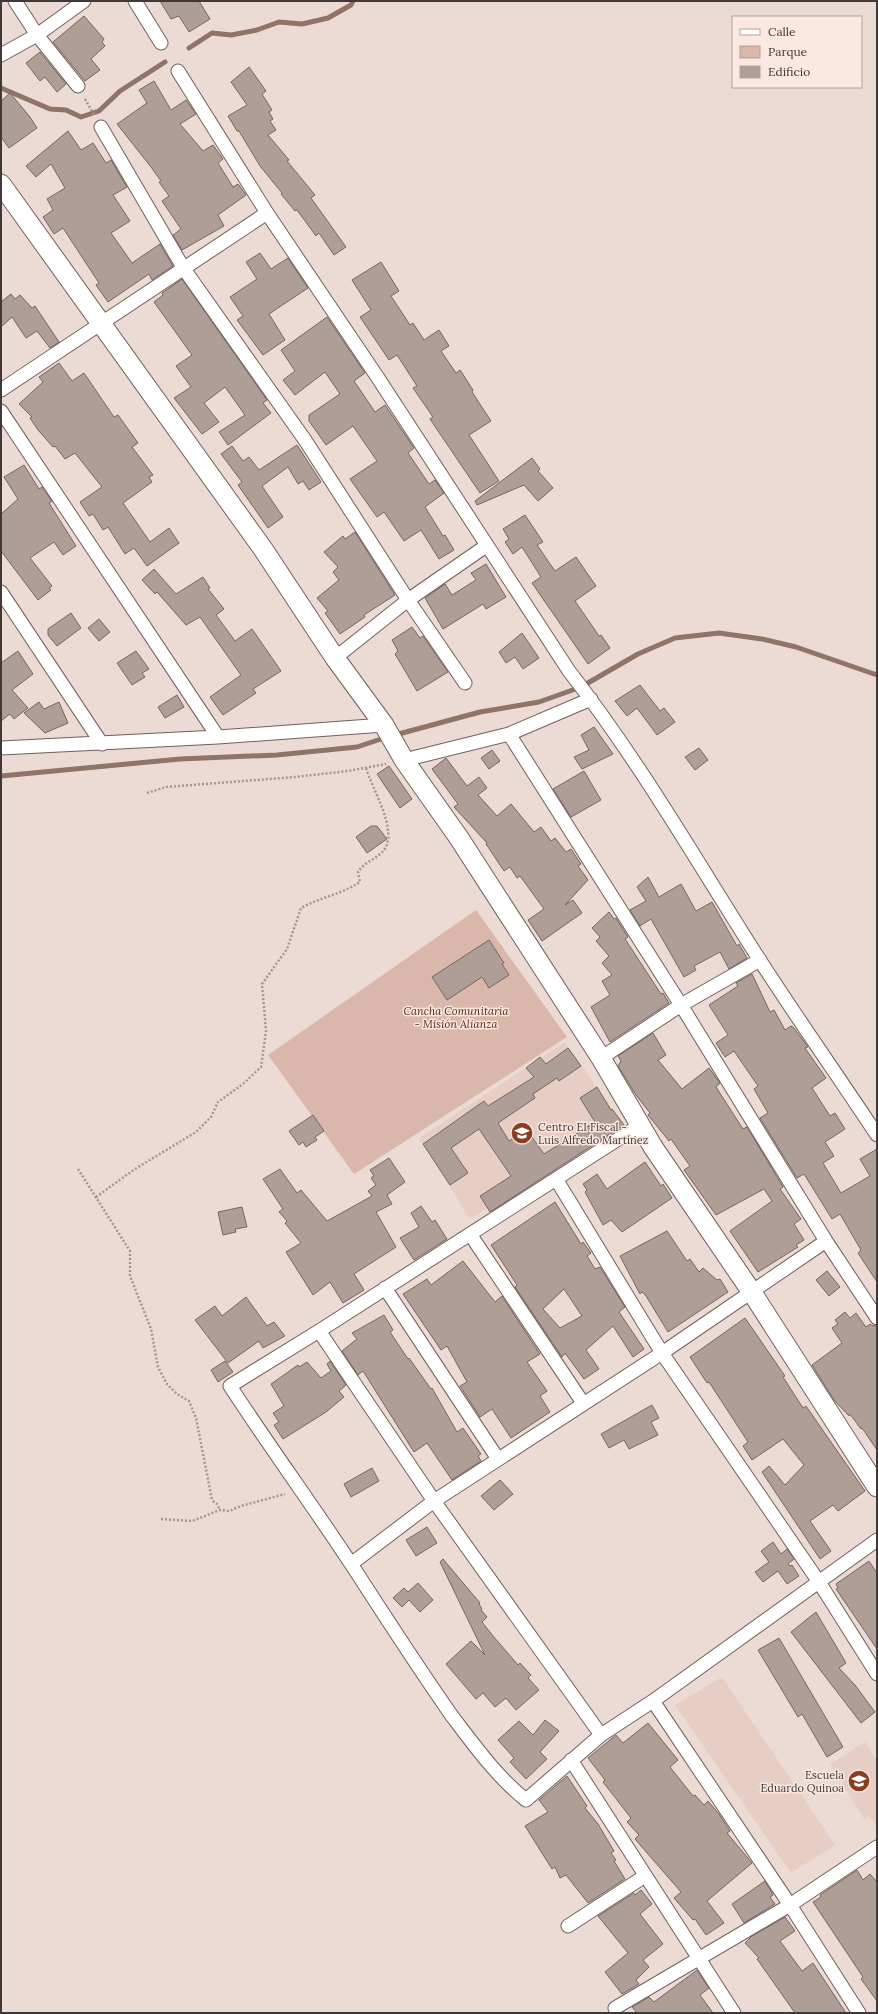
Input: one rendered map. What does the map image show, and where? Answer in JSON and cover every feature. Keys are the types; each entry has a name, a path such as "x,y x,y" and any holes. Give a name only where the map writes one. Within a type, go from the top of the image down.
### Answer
{"street":[{"path":"15,1 37,34 78,86"},
{"path":"1,55 37,34 84,1"},
{"path":"135,1 161,43"},
{"path":"178,71 267,213 378,378 486,546 569,671 592,699 630,754 760,960 877,1135"},
{"path":"101,127 184,268 305,440 408,600 465,683"},
{"path":"1,184 262,549 335,658 384,726 404,760 459,838 601,1058 640,1125 751,1291 877,1487"},
{"path":"1,390 267,213"},
{"path":"1,411 218,737"},
{"path":"335,658 408,600 486,546"},
{"path":"1,592 102,744"},
{"path":"404,760 509,734 592,699"},
{"path":"1,748 102,744 384,726"},
{"path":"509,734 681,1005 826,1241 877,1318"},
{"path":"601,1058 681,1005 760,960"},
{"path":"640,1125 319,1331 230,1386 351,1564 430,1686 471,1741 512,1789 526,1800 601,1735 653,1701 877,1540"},
{"path":"556,1179 662,1353 819,1582 877,1674"},
{"path":"470,1234 582,1404"},
{"path":"351,1564 434,1501 662,1353 826,1241"},
{"path":"385,1288 498,1459"},
{"path":"319,1331 434,1501 601,1735"},
{"path":"653,1701 790,1905 859,2013"},
{"path":"571,1760 734,2013"},
{"path":"615,2008 699,1960 875,1852"},
{"path":"568,1926 645,1876"}],"path":[{"path":"78,86 101,127"},
{"path":"147,793 166,787 295,777 366,768 404,760"},
{"path":"96,1197 135,1169 196,1132 211,1117 218,1102 243,1084 261,1067 266,1031 262,984 287,949 301,908 312,902 330,897 349,889 360,882 358,872 362,866 385,850 388,839 384,810 366,768"},
{"path":"78,1169 130,1251 130,1276 151,1329 158,1367 167,1384 177,1394 189,1401 196,1418 212,1500 217,1504 220,1510"},
{"path":"161,1519 192,1521 220,1510 229,1511 240,1506 299,1489"}],"shaded area":[{"name":"Centro EI Fiscal - Luis Alfredo Martínez","path":"565,1042 625,1127 470,1219 419,1138"},
{"path":"722,1677 835,1845 791,1873 675,1705"},
{"name":"Escuela Eduardo Quinoa","path":"865,1742 877,1760 877,1824 875,1825 869,1816 864,1819 830,1764"}],"green space":[{"name":"Cancha Comunitaria - Misión Alianza","path":"476,910 567,1037 354,1174 268,1055"}],"building":[{"path":"160,1 199,1 210,19 189,32 179,16 171,19"},
{"path":"84,16 104,39 102,42 105,46 91,59 100,70 85,81 53,42"},
{"path":"40,52 66,84 57,92 45,77 40,81 26,63"},
{"path":"249,67 266,91 262,94 272,110 269,112 273,119 270,121 276,130 268,135 315,195 311,198 346,247 334,255 319,233 316,236 297,210 295,211 281,194 282,193 260,166 228,116 247,105 231,82"},
{"path":"154,81 171,110 186,100 196,114 180,124 203,151 213,145 223,159 218,163 233,187 238,184 246,195 218,215 224,226 182,250 173,235 181,229 162,201 169,196 151,167 117,124 147,103 139,90"},
{"path":"10,93 37,128 9,148 1,137 1,101"},
{"path":"68,131 81,150 93,143 106,163 111,160 127,187 113,195 130,221 111,233 132,263 160,244 173,266 152,280 149,274 108,302 96,285 99,283 63,228 54,234 43,217 53,210 47,199 65,188 51,164 36,177 26,166"},
{"path":"260,253 271,269 288,258 308,288 269,314 285,340 263,355 237,320 243,316 230,297 257,279 246,262"},
{"path":"381,262 399,291 391,296 410,325 413,323 424,340 439,330 449,346 441,351 456,373 460,370 491,421 469,435 499,481 480,493 430,419 433,417 413,388 417,386 397,355 389,360 360,317 371,310 352,280"},
{"path":"182,279 267,400 263,403 271,413 228,445 219,432 245,415 225,387 204,403 219,422 202,434 174,398 191,387 176,366 192,355 154,302 163,295 162,293"},
{"path":"11,294 15,299 20,295 32,308 35,306 59,342 50,348 37,331 26,338 12,317 1,327 1,302"},
{"path":"327,317 365,373 354,381 375,412 385,405 414,448 408,453 429,484 435,480 444,493 425,507 443,536 445,535 454,550 439,559 421,530 404,541 384,512 377,517 350,479 377,461 353,426 326,445 309,421 309,415 340,394 325,372 295,395 283,380 295,371 281,350"},
{"path":"59,363 72,381 84,373 114,417 118,415 138,443 132,447 153,475 149,477 152,482 123,503 150,542 169,528 179,543 147,566 134,548 125,554 108,527 103,530 93,514 89,516 80,502 102,487 75,453 65,459 55,446 53,447 38,430 30,418 32,417 19,404 43,382 39,377"},
{"path":"297,445 321,482 309,490 303,481 298,484 288,467 262,486 283,517 268,528 238,485 242,482 221,454 232,446 243,461 249,457 259,470"},
{"path":"532,458 540,469 538,471 553,488 538,501 524,485 477,505 475,501"},
{"path":"24,465 39,489 42,487 52,501 49,503 76,546 63,555 54,542 30,558 52,586 49,588 51,590 38,600 1,551 1,514 18,499 4,477"},
{"path":"525,515 543,542 537,545 555,571 576,557 596,586 575,601 599,636 601,635 610,648 588,664 532,583 541,577 522,547 513,554 505,542 509,539 503,529"},
{"path":"355,532 395,595 364,615 365,617 340,634 325,613 328,611 317,598 339,580 333,572 338,567 324,552 343,536 345,539"},
{"path":"486,564 506,597 486,609 483,604 443,629 425,598 445,584 452,595 476,580 471,573"},
{"path":"154,569 176,594 203,577 210,588 208,589 224,609 216,615 235,641 252,629 281,671 253,689 256,693 223,715 210,697 241,675 200,617 186,625 157,592 155,594 142,580"},
{"path":"71,613 81,628 57,646 48,635 48,629"},
{"path":"99,619 110,632 99,641 88,628"},
{"path":"412,627 420,638 423,636 448,672 417,691 395,654 398,651 392,640"},
{"path":"522,633 539,658 523,669 515,657 506,663 499,652"},
{"path":"18,651 33,674 12,690 28,708 14,719 10,714 1,721 1,663"},
{"path":"136,651 149,669 142,673 145,677 132,685 117,663"},
{"path":"640,685 660,711 664,708 675,722 657,735 637,708 627,716 615,701"},
{"path":"177,695 184,707 165,718 158,707"},
{"path":"39,702 44,709 59,702 68,723 45,733 24,713"},
{"path":"594,727 613,754 582,769 574,757 589,750 581,735"},
{"path":"699,748 708,760 695,770 685,757"},
{"path":"492,750 500,761 489,769 481,758"},
{"path":"446,758 467,786 479,777 487,788 478,795 497,816 511,804 534,832 541,827 551,841 555,838 566,852 571,849 581,864 578,866 588,880 565,905 573,900 582,913 542,941 528,920 544,909 520,876 517,878 510,867 504,871 486,844 487,843 454,807 458,804 432,769"},
{"path":"389,766 412,799 400,808 377,774"},
{"path":"584,771 601,800 571,817 553,789"},
{"path":"371,826 377,826 387,839 367,853 356,837"},
{"path":"648,877 659,897 681,884 696,911 712,902 737,946 739,944 747,958 729,969 720,952 694,966 696,970 684,977 651,919 640,926 630,910 646,901 637,887"},
{"path":"609,912 614,919 616,918 628,937 625,939 661,994 663,993 669,1003 610,1042 591,1007 610,995 602,981 612,975 602,963 609,956 596,941 600,937 592,928"},
{"path":"489,940 504,963 502,964 509,975 489,988 482,977 447,1000 432,977"},
{"path":"752,974 770,1012 774,1010 785,1030 791,1026 794,1028 808,1047 805,1048 826,1078 812,1088 830,1116 835,1113 845,1129 825,1142 834,1156 823,1163 841,1193 870,1176 860,1159 877,1149 877,1282 858,1253 861,1250 840,1214 832,1219 804,1174 797,1178 760,1118 768,1113 754,1089 758,1086 734,1051 725,1057 716,1043 728,1035 709,1005 738,986 736,983"},
{"path":"653,1033 666,1055 658,1060 682,1089 709,1068 720,1083 716,1087 743,1129 747,1127 783,1187 780,1189 801,1219 794,1224 804,1240 796,1245 798,1247 758,1272 730,1231 772,1201 764,1189 716,1215 684,1170 690,1166 671,1139 669,1141 648,1115 650,1113 636,1095 618,1066 621,1061 618,1056"},
{"path":"568,1048 581,1066 559,1081 557,1078 533,1094 535,1098 498,1123 509,1141 527,1130 544,1154 595,1122 580,1098 597,1087 611,1110 612,1109 624,1125 490,1212 480,1196 511,1176 479,1129 451,1148 468,1173 450,1185 423,1144 484,1101 488,1106 534,1077 526,1068 540,1057 546,1064"},
{"path":"313,1115 324,1131 315,1137 317,1140 306,1147 303,1142 299,1145 289,1131"},
{"path":"389,1158 405,1182 387,1195 392,1204 376,1212 396,1247 354,1274 364,1290 343,1303 330,1282 313,1295 286,1252 301,1243 285,1223 287,1221 279,1212 283,1209 263,1179 280,1169 297,1193 301,1190 327,1221 372,1196 368,1191 376,1185 371,1178 374,1176 370,1170"},
{"path":"645,1162 661,1186 663,1184 672,1198 622,1232 611,1220 603,1225 585,1192 587,1190 583,1184 597,1174 607,1189"},
{"path":"555,1202 581,1244 583,1242 591,1253 587,1256 595,1269 600,1267 625,1307 619,1312 644,1349 633,1357 613,1326 586,1350 599,1369 584,1379 565,1353 562,1357 515,1287 517,1285 491,1245","holes":["564,1289 582,1316 560,1328 543,1309"]},
{"path":"421,1206 432,1222 435,1220 447,1239 414,1260 400,1238 419,1227 411,1213"},
{"path":"242,1207 247,1227 235,1229 236,1232 223,1235 218,1212"},
{"path":"667,1231 687,1261 690,1259 699,1272 703,1268 717,1280 720,1279 728,1292 668,1332 646,1296 642,1292 640,1294 620,1256"},
{"path":"463,1261 495,1302 502,1296 540,1354 527,1362 547,1391 540,1396 550,1412 511,1438 492,1409 480,1417 460,1386 467,1382 447,1346 441,1350 403,1294 427,1279 431,1285"},
{"path":"827,1271 840,1287 829,1296 816,1280"},
{"path":"246,1297 267,1326 274,1322 285,1336 263,1348 259,1341 228,1363 195,1320 215,1306 222,1316"},
{"path":"845,1312 850,1318 856,1313 866,1327 870,1324 877,1326 877,1450 862,1428 861,1429 850,1414 849,1416 834,1400 812,1365 842,1343 832,1328 838,1324 835,1320"},
{"path":"384,1315 393,1330 390,1332 408,1359 409,1358 431,1389 432,1388 457,1432 463,1428 481,1454 478,1456 481,1461 452,1480 427,1443 414,1452 363,1371 358,1375 342,1351 357,1339 352,1333"},
{"path":"745,1318 785,1376 783,1377 803,1408 806,1406 865,1491 838,1511 833,1505 810,1521 831,1551 820,1559 762,1472 769,1466 785,1485 804,1465 783,1439 752,1460 743,1446 748,1442 709,1382 707,1383 690,1357"},
{"path":"225,1361 233,1372 218,1382 211,1370"},
{"path":"330,1361 346,1385 339,1391 344,1397 326,1412 283,1439 274,1425 279,1422 273,1413 284,1406 271,1384 298,1365 299,1367 307,1362 321,1378 331,1371 327,1364"},
{"path":"652,1405 659,1418 651,1422 658,1435 629,1449 624,1440 609,1448 601,1434"},
{"path":"372,1468 379,1481 351,1497 344,1484"},
{"path":"500,1480 513,1494 494,1510 481,1496"},
{"path":"427,1527 437,1543 416,1556 406,1540"},
{"path":"773,1542 781,1554 787,1549 794,1559 788,1564 790,1566 792,1565 799,1576 787,1584 778,1571 763,1582 755,1572 769,1562 761,1551"},
{"path":"443,1559 480,1603 481,1610 487,1617 482,1622 518,1665 520,1663 531,1675 528,1678 539,1690 516,1710 506,1698 495,1707 483,1693 476,1699 446,1664 471,1641 485,1655 440,1562"},
{"path":"869,1561 877,1573 877,1649 836,1589 838,1588 836,1584"},
{"path":"418,1583 433,1600 420,1612 409,1600 402,1607 393,1598 404,1588 408,1592"},
{"path":"816,1612 846,1663 839,1668 855,1685 875,1712 861,1723 791,1632"},
{"path":"779,1638 843,1747 827,1757 802,1714 798,1717 758,1650"},
{"path":"545,1720 559,1731 540,1752 547,1759 526,1779 510,1762 514,1758 498,1740 519,1721 533,1735"},
{"path":"648,1723 678,1760 670,1767 693,1796 695,1795 704,1805 708,1801 730,1831 727,1833 752,1863 707,1901 724,1923 706,1935 695,1919 693,1920 674,1898 681,1892 635,1839 639,1835 627,1822 631,1818 603,1782 605,1780 588,1758 616,1735 623,1743"},
{"path":"567,1776 587,1806 585,1808 598,1824 614,1851 611,1853 616,1860 614,1861 625,1879 588,1903 566,1875 560,1878 555,1867 552,1869 525,1826 548,1812 539,1800"},
{"path":"857,1870 863,1880 870,1874 877,1882 877,2001 861,1979 863,1977 813,1902 821,1897 820,1895"},
{"path":"765,1881 773,1895 770,1897 775,1904 744,1923 732,1904"},
{"path":"641,1890 652,1904 640,1914 663,1944 643,1960 649,1967 636,1980 639,1984 622,1994 605,1972 628,1953 598,1916"},
{"path":"785,1917 795,1931 780,1941 802,1971 813,1963 846,2013 795,2013 757,1959 759,1958 745,1943 752,1936"},
{"path":"697,1970 709,1988 700,1995 713,2013 637,2013 632,2007 649,1997 654,2002"}],"waterway":[{"path":"189,48 212,33 231,35 257,30 279,22 302,24 328,18 351,5 353,1"},
{"path":"1,88 50,109 66,110 81,117 99,111 120,91 165,62"},
{"path":"395,735 480,712 539,702 581,687 638,654 675,638 719,633 762,639 796,647 877,675"},
{"path":"1,776 180,759 277,755 357,747 387,737"}],"place":[{"name":"Centro EI Fiscal - Luis Alfredo Martínez","path":"522,1133"},
{"name":"Escuela Eduardo Quinoa","path":"859,1781"}]}
